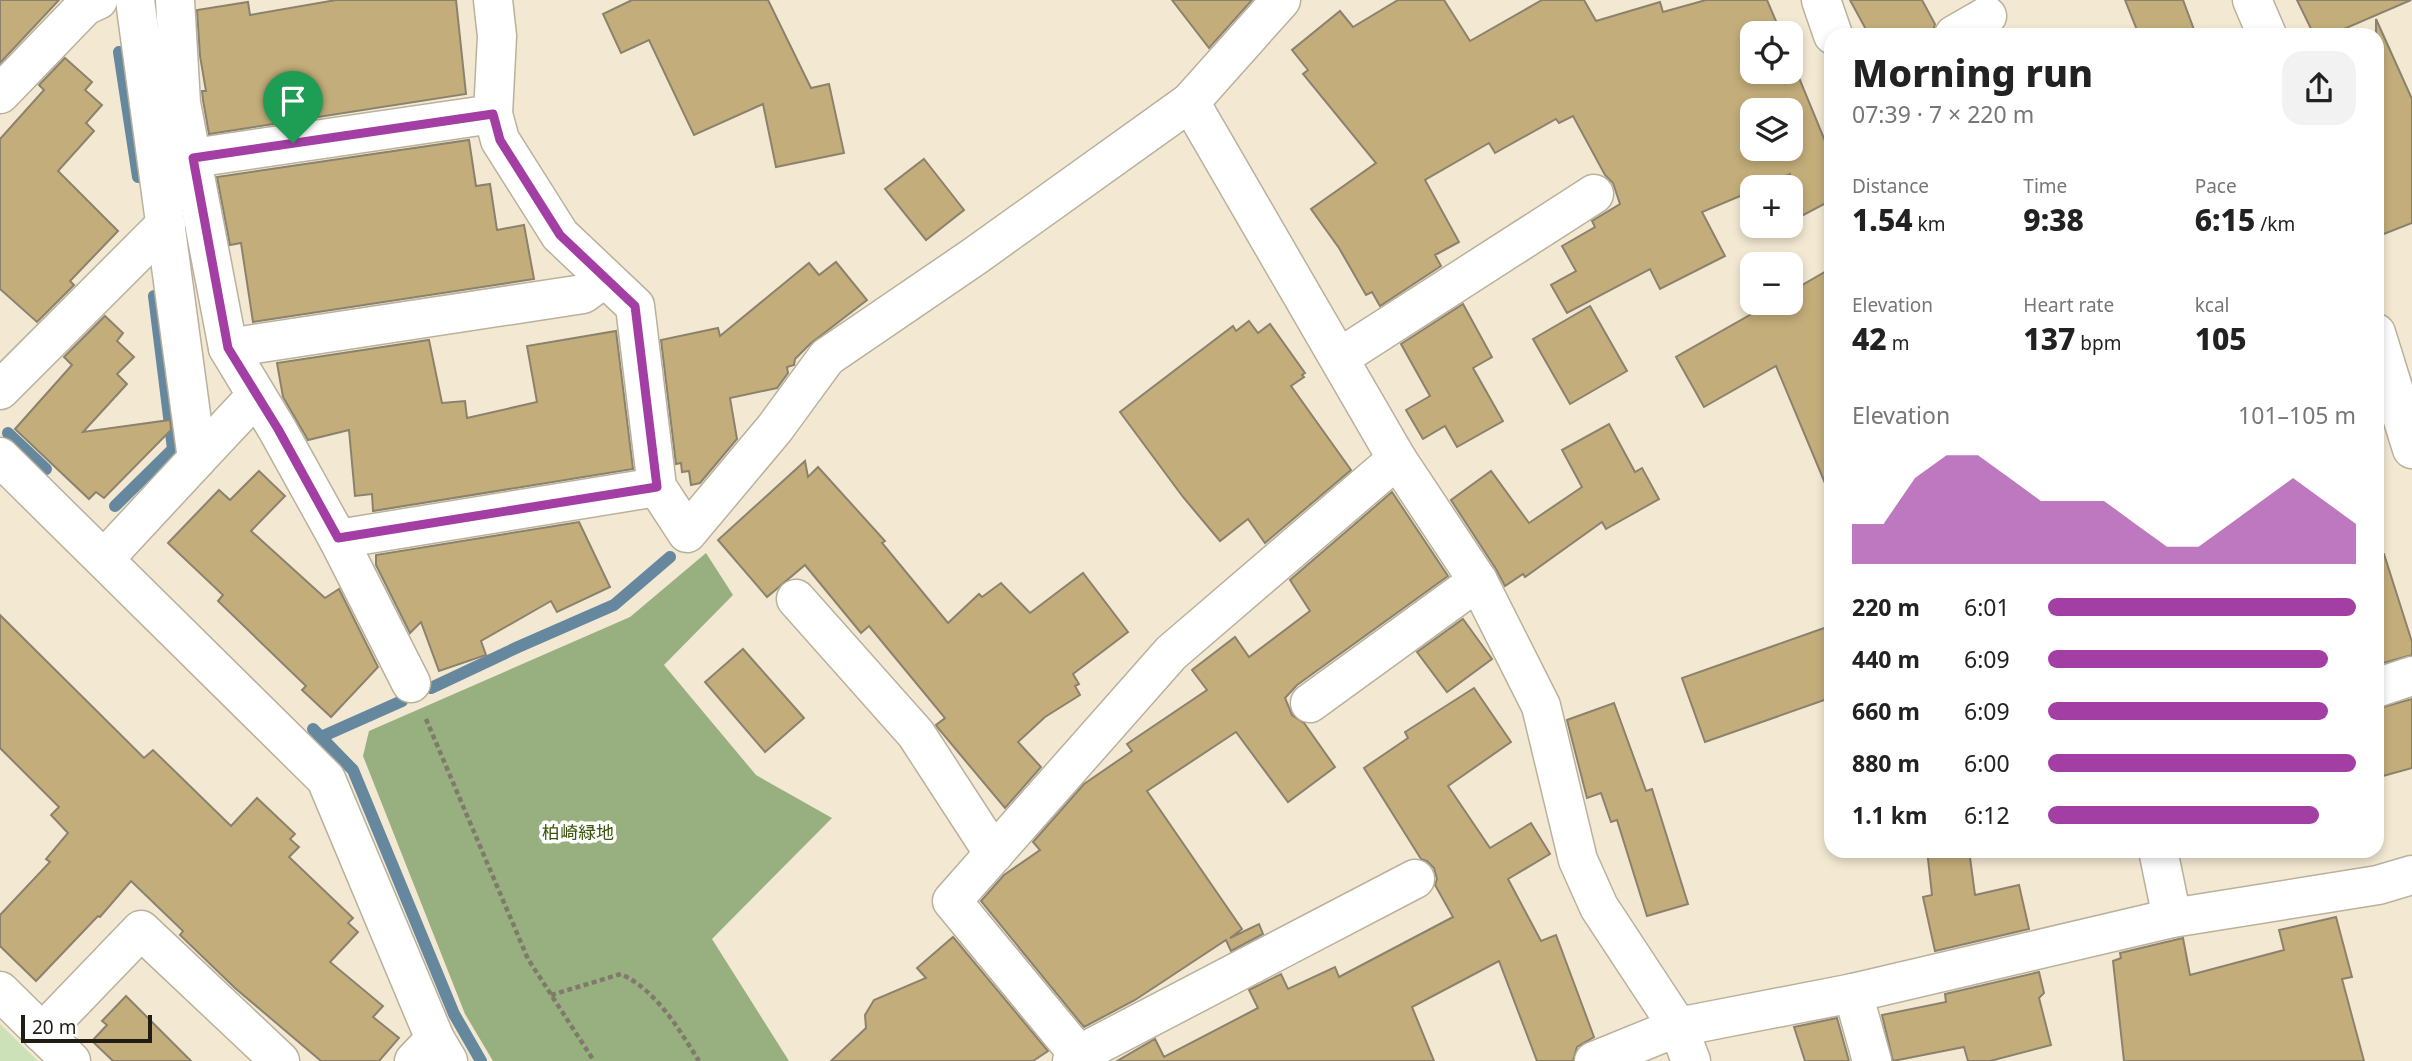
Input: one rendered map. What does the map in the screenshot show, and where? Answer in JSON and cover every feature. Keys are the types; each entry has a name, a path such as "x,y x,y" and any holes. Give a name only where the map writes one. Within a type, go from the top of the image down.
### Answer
{"street":[{"path":"0,94 85,6 98,0"},
{"path":"135,0 197,459"},
{"path":"175,0 181,103 228,348 278,429 338,538 411,683"},
{"path":"493,0 497,36 493,114 500,140 560,235 635,306 657,487 687,533 775,428 827,357 975,256 1190,102 1281,0"},
{"path":"1821,0 1831,28"},
{"path":"2252,0 2264,28"},
{"path":"1967,28 1987,17"},
{"path":"1190,102 1397,459 1478,581 1541,706 1578,860 1600,906 1684,1044"},
{"path":"193,158 493,114"},
{"path":"1339,358 1594,194"},
{"path":"0,390 166,224"},
{"path":"228,348 583,294 605,278"},
{"path":"2384,359 2412,449"},
{"path":"104,558 256,397"},
{"path":"0,457 326,779 432,1054"},
{"path":"1397,459 1171,653 952,901 1078,1059 1415,879"},
{"path":"338,538 657,487"},
{"path":"1310,703 1478,581"},
{"path":"796,600 916,734 994,854"},
{"path":"2384,685 2412,676"},
{"path":"2160,858 2172,918"},
{"path":"1594,1061 1684,1044 1853,993 2172,918 2378,886 2412,875"},
{"path":"42,1033 141,930 280,1061"},
{"path":"0,991 71,1061"},
{"path":"1853,993 1872,1061"}],"path":[{"path":"411,683 528,959 594,1061"},
{"path":"551,995 621,974 638,982 670,1017 699,1061"}],"green space":[{"name":"柏崎緑地","path":"706,553 733,595 664,665 756,775 832,818 712,939 789,1061 493,1061 465,1014 363,756 369,731 630,617"},
{"path":"0,1024 38,1061 0,1061"}],"building":[{"path":"0,0 59,0 0,63"},
{"path":"336,0 456,0 466,94 209,134 202,91 206,91 197,10 248,2 250,15"},
{"path":"632,0 768,0 811,88 829,84 844,153 776,167 763,104 694,135 649,40 621,53 603,14"},
{"path":"1172,0 1252,0 1209,48"},
{"path":"1398,0 1444,0 1470,41 1542,0 1584,0 1596,21 1660,2 1663,12 1706,0 1767,0 1776,21 1740,21 1740,84 1802,84 1824,138 1824,204 1803,215 1803,175 1740,175 1740,196 1702,212 1725,256 1660,289 1650,269 1567,313 1551,285 1576,271 1562,246 1595,227 1592,221 1620,204 1613,183 1605,175 1573,116 1559,123 1556,119 1495,153 1489,143 1425,180 1459,242 1435,255 1441,266 1380,306 1372,292 1366,295 1339,248 1311,209 1376,163 1303,74 1308,70 1292,50 1340,11 1353,27"},
{"path":"1850,0 1922,0 1935,24 1934,28 1865,28"},
{"path":"2125,0 2183,0 2193,28 2136,28"},
{"path":"2297,0 2411,0 2346,28 2311,28"},
{"path":"2384,37 2412,99 2412,223 2384,234"},
{"path":"65,58 92,82 85,90 102,105 86,123 94,131 58,171 118,231 70,281 74,285 37,322 0,289 0,139 44,90 39,85"},
{"path":"469,140 476,186 490,184 497,230 524,225 534,279 253,322 241,243 230,245 217,177"},
{"path":"924,159 964,210 926,240 885,189"},
{"path":"836,262 867,300 810,344 795,359 794,365 787,367 788,373 777,388 730,398 737,439 700,483 691,485 689,471 682,472 681,463 676,464 661,340 718,328 720,336 809,263 819,275"},
{"path":"1824,272 1824,481 1776,366 1704,407 1676,357 1750,315 1803,315 1803,285"},
{"path":"1463,304 1492,357 1473,368 1503,421 1457,447 1445,426 1423,439 1406,410 1430,396 1401,344"},
{"path":"1590,306 1627,371 1570,404 1533,339"},
{"path":"105,316 123,333 117,341 134,357 117,374 127,384 83,432 170,420 171,430 104,498 96,492 89,499 15,429 72,365 64,357"},
{"path":"1249,321 1258,333 1270,324 1305,373 1302,375 1304,377 1291,386 1351,470 1265,543 1248,519 1220,541 1183,497 1120,412 1233,326 1236,331"},
{"path":"616,331 633,469 373,511 372,494 355,496 349,430 308,440 283,397 277,363 429,340 442,403 465,401 467,418 537,402 527,346"},
{"path":"1609,424 1635,472 1642,468 1659,499 1606,529 1602,522 1525,577 1523,574 1505,586 1451,500 1491,471 1529,523 1582,487 1562,450"},
{"path":"805,461 808,477 818,467 885,541 882,543 948,623 979,594 982,597 1001,583 1030,613 1083,573 1128,632 1073,674 1079,684 1075,686 1080,695 1045,717 1018,742 1041,767 1005,808 936,725 945,718 869,626 861,633 805,565 767,597 718,540"},
{"path":"259,471 285,496 251,531 325,598 339,589 378,667 331,717 302,690 306,686 218,601 223,595 168,543 219,490 230,500"},
{"path":"1392,492 1448,576 1297,685 1285,698 1292,715 1304,723 1335,767 1288,802 1236,732 1147,791 1242,929 1230,938 1259,924 1263,934 1231,951 1226,940 1135,1000 1084,1027 981,901 1004,875 1040,850 1033,842 1084,784 1132,751 1127,744 1207,690 1192,670 1235,637 1249,657 1310,611 1290,580"},
{"path":"579,522 610,587 557,612 551,601 481,641 486,655 439,671 421,622 410,633 376,565 376,555"},
{"path":"2384,554 2412,642 2412,655 2384,663"},
{"path":"0,615 144,758 153,750 231,826 257,798 295,834 290,839 299,847 289,857 353,918 348,923 358,932 330,962 383,1006 373,1017 399,1038 379,1061 321,1061 235,988 180,935 183,931 131,881 100,917 98,916 36,981 0,946 0,915 50,862 46,859 68,833 51,815 59,807 0,748"},
{"path":"1463,619 1492,659 1447,692 1417,652"},
{"path":"1824,628 1824,700 1705,742 1682,678"},
{"path":"743,649 804,718 765,752 705,682"},
{"path":"1474,688 1511,742 1448,786 1490,848 1531,823 1550,854 1508,879 1541,941 1556,935 1594,1037 1577,1047 1573,1061 1537,1061 1499,961 1412,1007 1434,1061 1117,1061 1155,1039 1164,1057 1258,1008 1249,990 1281,974 1288,989 1335,967 1339,977 1453,917 1435,885 1437,879 1434,868 1421,859 1364,768 1408,738 1405,732"},
{"path":"2412,699 2412,768 2384,776 2384,707"},
{"path":"1614,703 1646,791 1652,789 1688,904 1647,916 1617,820 1611,822 1601,793 1587,798 1567,720"},
{"path":"1928,858 1970,858 1975,895 2019,885 2029,929 1935,951 1923,897 1932,895"},
{"path":"2336,917 2352,977 2342,979 2364,1061 2124,1061 2113,961 2121,958 2120,953 2183,938 2190,975 2284,950 2279,930"},
{"path":"953,937 1048,1051 1033,1061 831,1061 866,1028 865,1015 874,1000 926,978 917,968"},
{"path":"2039,972 2044,993 2039,998 2051,1045 1990,1061 1968,1061 1964,1047 1893,1061 1882,1015 1946,1002 1945,994"},
{"path":"126,996 191,1061 113,1061 92,1041 107,1025 102,1021"},
{"path":"1837,1018 1849,1061 1805,1061 1794,1027"}],"waterway":[{"path":"119,52 138,177"},
{"path":"115,506 173,449 154,296"},
{"path":"8,433 46,469"},
{"path":"431,688 614,605 670,557"},
{"path":"321,737 402,701"},
{"path":"313,729 353,770 454,1014 481,1061"}],"route":[{"path":"493,114 500,140 560,235 635,306 657,487 338,538 278,429 228,348 193,158 293,143 493,114"}]}
